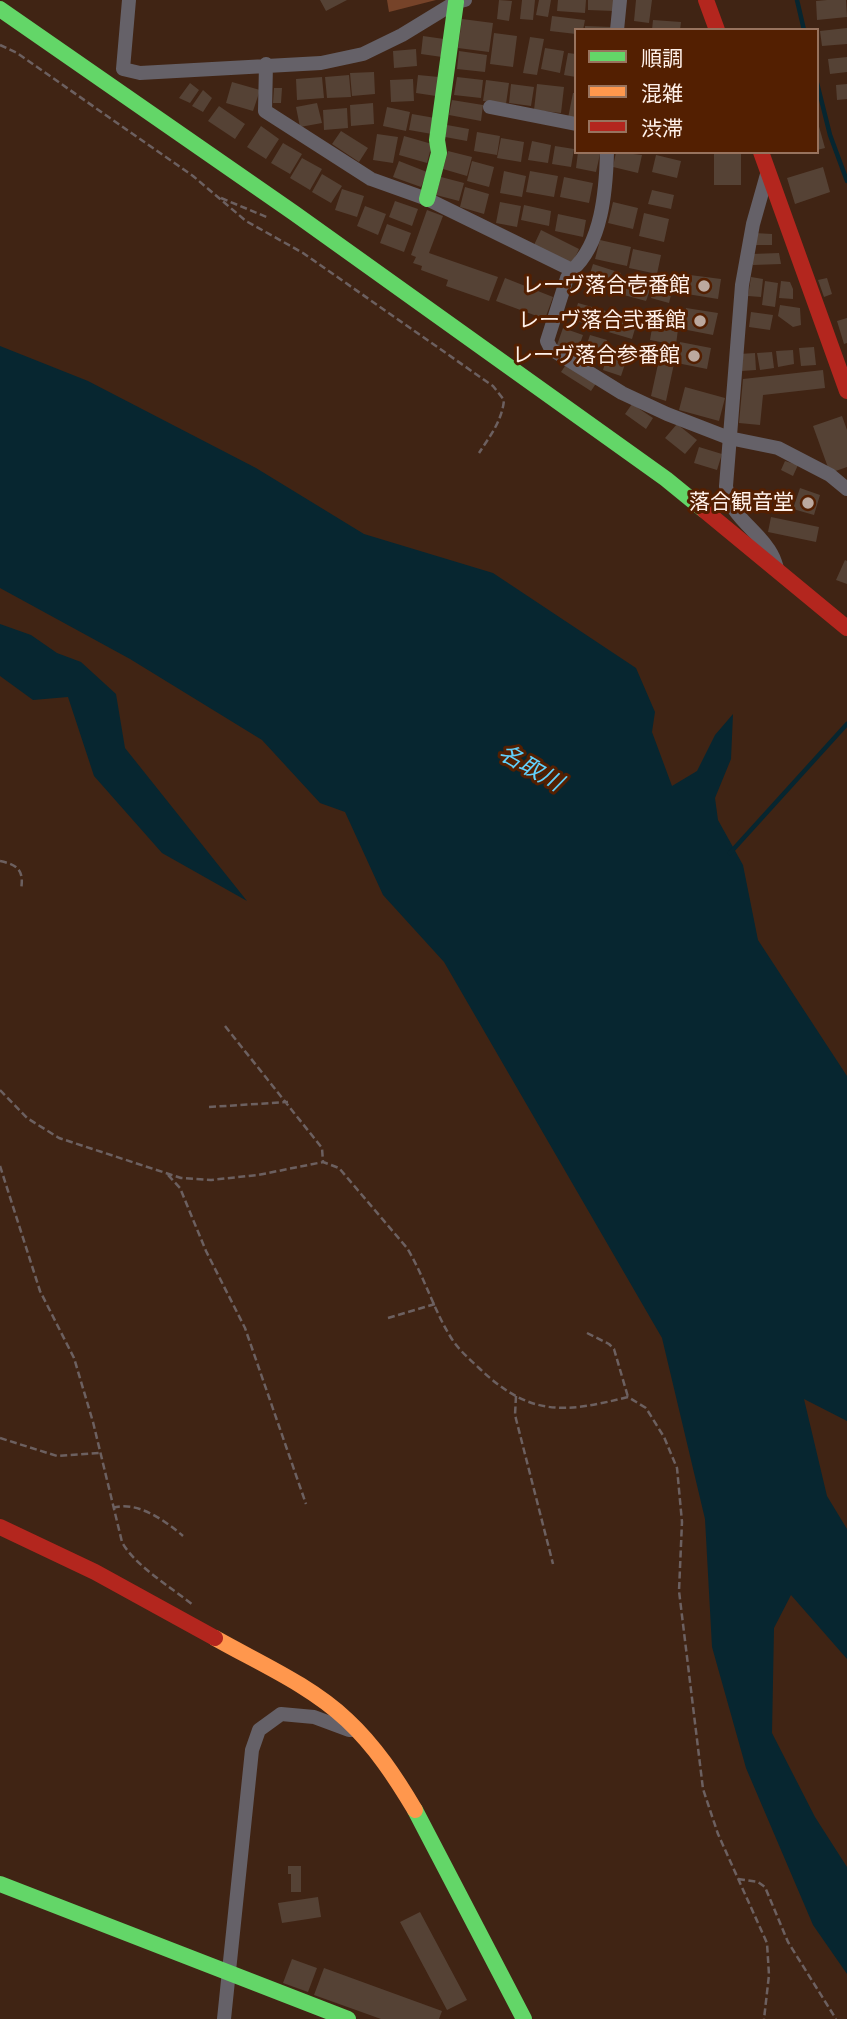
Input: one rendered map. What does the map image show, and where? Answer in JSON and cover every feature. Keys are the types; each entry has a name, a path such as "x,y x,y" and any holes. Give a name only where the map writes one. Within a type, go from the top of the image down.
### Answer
{"street":[{"path":"129,0 123,69 140,73 321,63 363,54 402,36 461,1"},
{"path":"617,28 620,0"},
{"path":"706,0 716,28"},
{"path":"427,199 439,153 437,140 461,1"},
{"path":"0,9 294,213 666,479 847,628"},
{"path":"266,64 265,111 370,179 427,199 572,270"},
{"path":"490,107 574,124"},
{"path":"607,154 606,177 592,243 581,262 566,278 547,341 551,349 622,393 729,439 778,448 830,475 847,489"},
{"path":"762,154 847,391"},
{"path":"768,171 753,224 743,285 729,439 727,497 733,509 772,553 778,571"},
{"path":"0,1527 93,1572 208,1634 340,1713 358,1730 395,1776 436,1847 524,2019"},
{"path":"224,2019 252,1750 259,1730 281,1714 314,1717 349,1730 358,1730"},
{"path":"0,1884 348,2019"}],"path":[{"path":"0,45 17,53 182,169 246,221 303,253 493,386 504,400 501,419 479,453"},
{"path":"0,861 15,865 19,870 23,878 21,890"},
{"path":"225,1026 322,1148 323,1162"},
{"path":"0,1090 27,1118 59,1138 181,1178 211,1180 258,1175 323,1162 339,1168 407,1248 458,1348 489,1378 516,1396 548,1407 583,1408 628,1397"},
{"path":"209,1107 288,1102"},
{"path":"0,1166 40,1290 74,1358 126,1551 197,1607"},
{"path":"168,1174 180,1188 206,1251 245,1328 306,1504"},
{"path":"0,1189 7,1187"},
{"path":"388,1318 435,1304"},
{"path":"587,1333 614,1349 628,1397 646,1408 664,1437 677,1468 682,1522 679,1591 703,1789 718,1834 767,1943 769,1975 764,2019"},
{"path":"516,1396 515,1415 553,1564"},
{"path":"0,1438 58,1456 100,1453"},
{"path":"113,1508 130,1507 149,1513 183,1536"},
{"path":"738,1878 758,1882 765,1887 788,1942 836,2019"}],"shaded area":[{"path":"387,0 436,0 389,12"}],"water":[{"name":"名取川","path":"0,346 88,381 256,468 364,534 493,573 636,668 655,712 652,732 672,786 697,771 715,735 733,714 731,759 715,798 718,820 743,865 758,940 847,1076 847,1421 804,1399 827,1496 847,1529 847,1659 791,1595 774,1628 772,1733 815,1817 847,1867 847,1974 813,1925 746,1768 712,1647 705,1519 662,1338 444,962 383,895 345,812 320,803 262,740 130,659 0,588"},
{"path":"0,624 31,635 57,653 81,662 116,694 125,748 247,901 162,853 94,776 68,697 33,700 0,676"}],"building":[{"path":"320,0 347,0 326,11"},
{"path":"499,0 512,1 509,21 497,19"},
{"path":"522,0 535,0 533,20 520,19"},
{"path":"539,0 551,0 548,17 536,15"},
{"path":"558,0 586,0 585,13 557,11"},
{"path":"588,0 614,0 614,11 588,10"},
{"path":"636,0 652,0 649,23 634,21"},
{"path":"846,0 847,17 817,20 816,1"},
{"path":"552,16 585,20 583,28 574,28 574,34 550,31"},
{"path":"462,19 493,23 489,52 458,48"},
{"path":"653,20 681,22 680,28 652,28"},
{"path":"585,26 612,27 612,28"},
{"path":"847,28 847,44 822,46 820,31"},
{"path":"494,33 517,36 513,67 490,64"},
{"path":"423,36 444,39 442,57 421,54"},
{"path":"530,37 544,39 537,75 523,73"},
{"path":"545,48 564,51 560,73 541,69"},
{"path":"416,49 417,66 394,68 393,51"},
{"path":"459,51 487,55 485,72 457,69"},
{"path":"568,53 574,54 574,77 564,75"},
{"path":"847,57 847,72 830,74 828,59"},
{"path":"374,72 375,94 352,96 350,73"},
{"path":"349,75 351,97 327,98 325,77"},
{"path":"418,75 439,77 436,96 416,93"},
{"path":"322,77 324,98 297,100 296,79"},
{"path":"457,77 483,80 481,98 454,95"},
{"path":"413,79 414,101 391,102 390,80"},
{"path":"486,80 509,83 506,104 483,101"},
{"path":"232,82 260,90 253,111 226,103"},
{"path":"190,83 199,90 190,103 179,98"},
{"path":"511,84 534,87 531,106 509,103"},
{"path":"537,84 564,87 561,113 534,110"},
{"path":"847,84 847,99 837,100 836,85"},
{"path":"274,88 282,88 281,103 273,103"},
{"path":"203,90 212,98 203,112 192,106"},
{"path":"573,93 574,93 574,120 568,118"},
{"path":"452,100 483,105 481,121 449,115"},
{"path":"317,103 322,123 300,127 296,107"},
{"path":"373,103 374,124 351,126 350,105"},
{"path":"219,106 245,124 235,139 208,121"},
{"path":"387,107 410,112 406,131 383,126"},
{"path":"347,108 348,128 324,130 323,110"},
{"path":"412,114 435,118 432,134 409,130"},
{"path":"447,125 469,129 467,141 445,137"},
{"path":"261,126 279,139 266,159 247,147"},
{"path":"819,127 825,148 819,150"},
{"path":"341,131 368,148 359,162 332,144"},
{"path":"477,132 500,136 497,155 474,151"},
{"path":"377,134 398,137 393,163 373,160"},
{"path":"404,136 432,144 427,163 399,155"},
{"path":"501,138 524,142 521,162 497,158"},
{"path":"532,141 551,145 548,163 528,160"},
{"path":"283,143 302,154 290,174 271,163"},
{"path":"555,146 574,149 571,167 552,164"},
{"path":"448,151 472,157 467,176 443,169"},
{"path":"578,154 600,154 596,172 576,168"},
{"path":"616,154 642,155 638,173 613,167"},
{"path":"714,154 741,154 741,185 714,185"},
{"path":"656,155 681,161 677,178 652,172"},
{"path":"302,158 322,169 310,190 290,178"},
{"path":"399,161 427,172 421,187 393,177"},
{"path":"472,161 494,167 489,187 467,181"},
{"path":"823,167 830,192 795,204 787,178"},
{"path":"504,171 526,176 522,197 500,193"},
{"path":"530,171 558,176 554,197 526,192"},
{"path":"322,174 342,186 331,203 312,192"},
{"path":"441,177 464,183 459,201 436,195"},
{"path":"564,177 593,183 589,203 560,197"},
{"path":"465,187 489,194 484,214 460,207"},
{"path":"342,189 364,196 357,217 335,210"},
{"path":"652,190 674,195 671,209 648,204"},
{"path":"395,201 418,209 412,226 389,217"},
{"path":"500,202 521,206 517,227 496,223"},
{"path":"613,202 638,208 633,229 608,223"},
{"path":"524,205 551,211 549,226 521,220"},
{"path":"365,206 386,214 378,235 357,226"},
{"path":"427,210 443,216 429,253 498,277 489,301 446,286 448,280 421,270 422,266 413,263 416,257 411,255"},
{"path":"644,213 669,219 664,242 639,236"},
{"path":"558,214 586,220 583,237 555,231"},
{"path":"387,224 411,233 404,252 380,243"},
{"path":"541,230 579,249 572,264 534,245"},
{"path":"754,233 772,234 772,245 754,245"},
{"path":"600,240 631,247 627,266 595,259"},
{"path":"633,249 661,255 657,274 629,268"},
{"path":"779,253 781,264 753,265 752,254"},
{"path":"593,264 621,273 615,292 587,283"},
{"path":"658,274 675,279 669,303 651,298"},
{"name":"レーヴ落合壱番館","path":"690,275 721,279 718,299 687,294"},
{"path":"630,277 652,284 646,301 624,295"},
{"path":"751,277 763,279 761,297 748,296"},
{"path":"505,278 553,297 545,319 496,301"},
{"path":"827,278 832,294 824,297 818,280"},
{"path":"765,281 778,283 775,307 762,305"},
{"path":"781,281 790,282 793,299 779,298"},
{"path":"578,303 606,311 600,328 573,320"},
{"path":"780,305 800,308 801,325 793,327 778,316"},
{"name":"レーヴ落合弐番館","path":"686,308 718,313 713,335 682,329"},
{"path":"751,312 773,315 770,330 749,327"},
{"path":"611,313 637,322 632,339 605,331"},
{"path":"654,316 679,321 676,345 650,340"},
{"path":"847,318 847,343 844,344 837,321"},
{"path":"563,328 583,335 577,352 557,345"},
{"path":"590,335 607,340 601,361 583,356"},
{"name":"レーヴ落合参番館","path":"680,342 711,348 707,369 677,363"},
{"path":"610,347 629,352 621,376 603,370"},
{"path":"814,347 816,365 801,366 799,348"},
{"path":"793,350 794,364 778,367 776,351"},
{"path":"772,352 774,368 760,370 757,353"},
{"path":"755,353 756,370 741,371 739,354"},
{"path":"660,355 675,359 666,401 651,396"},
{"path":"567,363 597,382 591,391 561,372"},
{"path":"823,370 825,388 763,395 760,425 739,423 743,379"},
{"path":"685,387 725,398 719,421 679,410"},
{"path":"632,404 653,418 646,429 625,414"},
{"path":"842,416 847,430 847,467 830,473 813,426"},
{"path":"677,424 697,440 685,454 665,438"},
{"path":"699,447 722,454 717,470 694,463"},
{"path":"785,461 798,465 793,476 781,470"},
{"path":"800,488 820,495 814,515 793,509"},
{"path":"771,517 819,527 816,542 768,532"},
{"path":"845,560 847,561 847,584 836,580"},
{"path":"288,1866 301,1866 301,1892 291,1892"},
{"path":"318,1897 321,1917 282,1923 278,1903"},
{"path":"420,1912 467,2000 447,2010 400,1922"},
{"path":"292,1959 317,1968 308,1992 283,1983"},
{"path":"324,1968 442,2011 439,2019 381,2019 314,1995"}],"waterway":[{"path":"797,0 804,28"},
{"path":"819,91 830,135 847,181"},
{"path":"730,853 847,724"}],"traffic: fast":[{"path":"427,199 439,153 437,140 456,2"},
{"path":"0,9 294,213 666,479 704,510"},
{"path":"415,1810 524,2019"},
{"path":"0,1884 348,2019"}],"traffic: slow":[{"path":"215,1638 301,1685 333,1707 376,1751 415,1810"}],"traffic: jam":[{"path":"706,0 716,28"},
{"path":"762,154 847,391"},
{"path":"704,510 847,628"},
{"path":"0,1527 95,1572 215,1638"}],"place":[{"name":"レーヴ落合壱番館","path":"704,286"},
{"name":"レーヴ落合弐番館","path":"700,321"},
{"name":"レーヴ落合参番館","path":"694,356"},
{"name":"落合観音堂","path":"808,503"}]}
